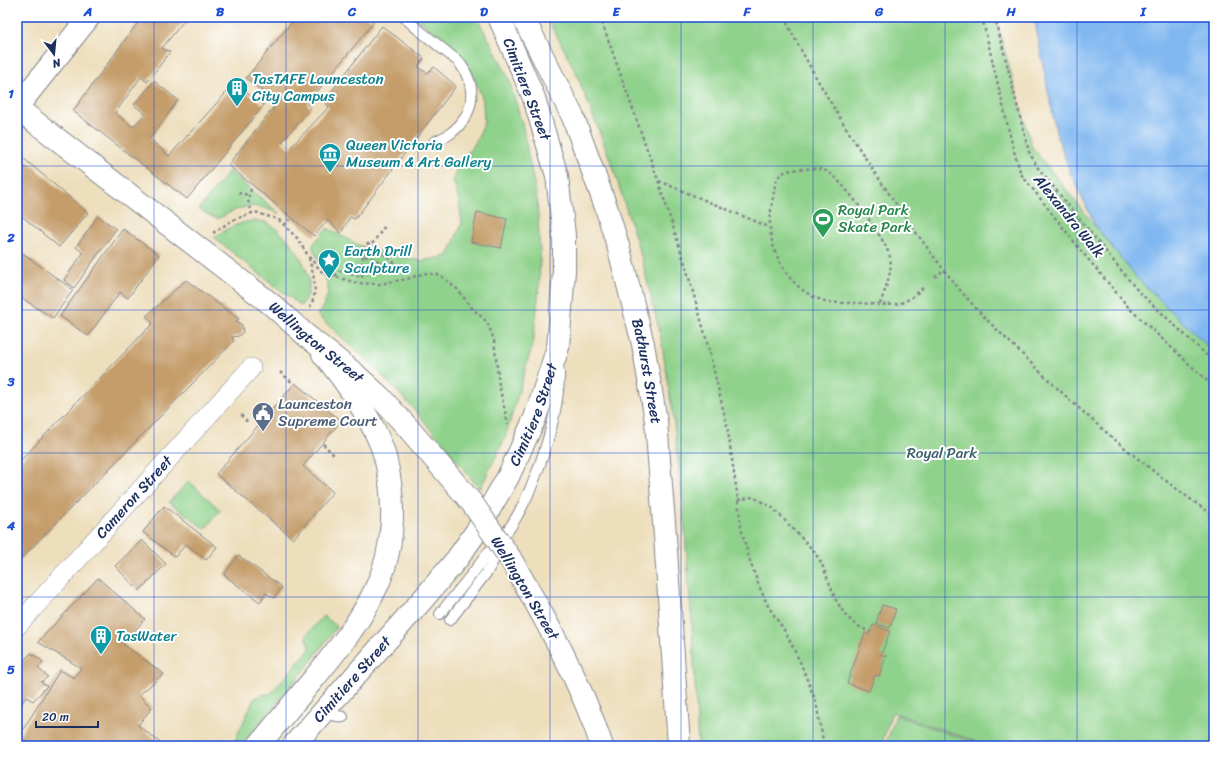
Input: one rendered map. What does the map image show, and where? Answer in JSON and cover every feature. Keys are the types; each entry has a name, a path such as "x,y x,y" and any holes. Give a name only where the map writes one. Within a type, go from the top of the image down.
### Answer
{"main road":[{"path":"17,107 89,17"},
{"name":"Cimitiere Street","path":"293,746 424,598 457,559 476,532 508,477 535,418 558,347 564,271 564,235 558,176 534,98 499,17"},
{"name":"Bathurst Street","path":"524,17 573,117 606,207 619,249 643,344 656,421 679,746"},
{"name":"Wellington Street","path":"17,107 271,304 355,374 380,397 410,429 472,504 510,558 559,644 602,746"},
{"name":"Cimitiere Street","path":"258,746 342,644 358,620 376,588 390,546 392,505 385,456 378,438 359,403 308,336"}],"street":[{"name":"Cameron Street","path":"17,626 250,368"}],"lane":[{"path":"404,17 459,62 470,81 472,91 471,106 464,120 450,134 434,142"},
{"path":"450,620 487,572 530,490 542,458 556,406 559,376 558,347"},
{"path":"440,614 511,527"},
{"path":"457,559 485,557"},
{"path":"321,713 342,717"}],"path":[{"path":"600,17 658,180 685,264 705,334 727,425 741,528 749,558 768,606 786,633 801,664 816,702 824,746"},
{"path":"784,17 838,116 894,200 944,270 975,308 1040,373 1105,432 1171,486 1214,516"},
{"name":"Alexandra Walk","path":"982,17 1013,148 1021,174 1083,253 1130,309 1214,387"},
{"path":"995,17 1029,152 1038,168 1138,291 1214,362"},
{"path":"880,304 891,266 890,257 878,233 834,176 825,170 802,169 781,173 776,178 769,227 777,258 785,272 796,285 818,299 835,303 880,304 898,304 910,298 925,286"},
{"path":"658,180 769,227"},
{"path":"251,189 248,200 252,213"},
{"path":"238,193 249,195"},
{"path":"211,235 233,220 255,212 279,220 297,238 309,257 323,273 358,283 379,284 425,273 440,275 457,288 472,308 487,322 494,340 499,385 509,429"},
{"path":"284,226 290,219"},
{"path":"372,244 386,226"},
{"path":"335,276 340,271 362,277 363,255 366,244 372,244 398,266 397,269 363,255"},
{"path":"309,257 315,281 314,300 310,307"},
{"path":"935,277 944,270"},
{"path":"280,372 294,384"},
{"path":"241,415 249,424"},
{"path":"323,444 335,456"},
{"path":"738,500 753,497 773,508 813,550 821,562 836,600 845,616 856,625 870,632"}],"green space":[{"path":"415,17 476,17 509,79 522,124 537,200 540,254 539,289 533,343 505,438 480,489 414,409 368,361 317,315 326,299 328,289 324,272 312,246 327,228 362,247 420,261 448,256 462,223 459,201 453,179 457,167 476,142 484,123 483,100 470,67 459,52"},
{"name":"Royal Park","path":"546,17 995,17 1032,147 1136,277 1214,352 1214,746 989,746 892,712 881,746 698,746 693,641 683,504 674,423 661,338 641,256 613,167 577,75"},
{"path":"229,171 280,214 262,207 252,206 217,218 199,209"},
{"path":"252,221 265,222 275,228 298,253 308,275 309,285 308,295 301,306 214,238 232,227 241,223"},
{"path":"189,481 220,510 205,529 169,502"},
{"path":"323,616 337,626 304,671 243,742 235,740 254,699 261,695 270,694 310,649 306,636"},
{"path":"896,715 984,746 885,746"}],"water":[{"path":"1034,17 1214,17 1214,352 1136,277 1095,225 1070,172 1056,132"}],"building":[{"path":"17,17 25,17 17,27"},
{"name":"TasTAFE Launceston City Campus","path":"142,17 187,17 162,48 170,52 147,82 141,77 115,113 133,127 145,114 134,105 154,81 178,100 150,139 169,156 234,84 264,105 187,199 73,111"},
{"path":"296,17 368,17 374,22 307,104 311,108 282,142 290,148 329,107 324,101 382,26 424,58 418,67 427,73 434,67 456,86 355,219 350,217 341,233 328,220 314,236 228,165 277,103 246,78"},
{"path":"23,158 88,213 59,247 17,212 17,165"},
{"path":"477,212 507,219 501,248 471,242"},
{"path":"98,216 116,229 74,288 64,280 83,253 76,247"},
{"path":"123,229 159,255 128,298 120,292 88,336 60,316"},
{"path":"17,249 73,290 53,318 17,295"},
{"path":"186,280 239,319 236,321 242,325 243,332 239,336 232,337 234,341 17,563 17,464 153,323 146,316"},
{"path":"295,383 341,421 303,466 333,492 293,539 216,474"},
{"path":"164,506 217,547 206,560 186,544 175,557 143,532"},
{"path":"142,540 166,564 139,591 115,566"},
{"path":"238,555 282,587 274,598 266,593 260,602 224,575"},
{"name":"TasWater","path":"98,578 145,619 123,644 164,674 139,695 152,708 138,725 164,746 33,746 19,736 60,670 74,678 81,668 38,642"},
{"path":"882,605 896,609 890,628 876,623"},
{"path":"873,625 890,631 881,655 886,656 879,676 875,675 869,691 847,683 865,633 869,635"},
{"path":"31,653 43,662 38,668 48,677 41,682 47,686 33,701 26,697 17,710 17,667"}],"place":[{"name":"TasTAFE Launceston City Campus","path":"237,108"},
{"name":"Queen Victoria Museum & Art Gallery","path":"330,174"},
{"name":"Royal Park Skate Park","path":"823,238"},
{"name":"Earth Drill Sculpture","path":"329,280"},
{"name":"Launceston Supreme Court","path":"263,432"},
{"name":"TasWater","path":"101,656"}]}
